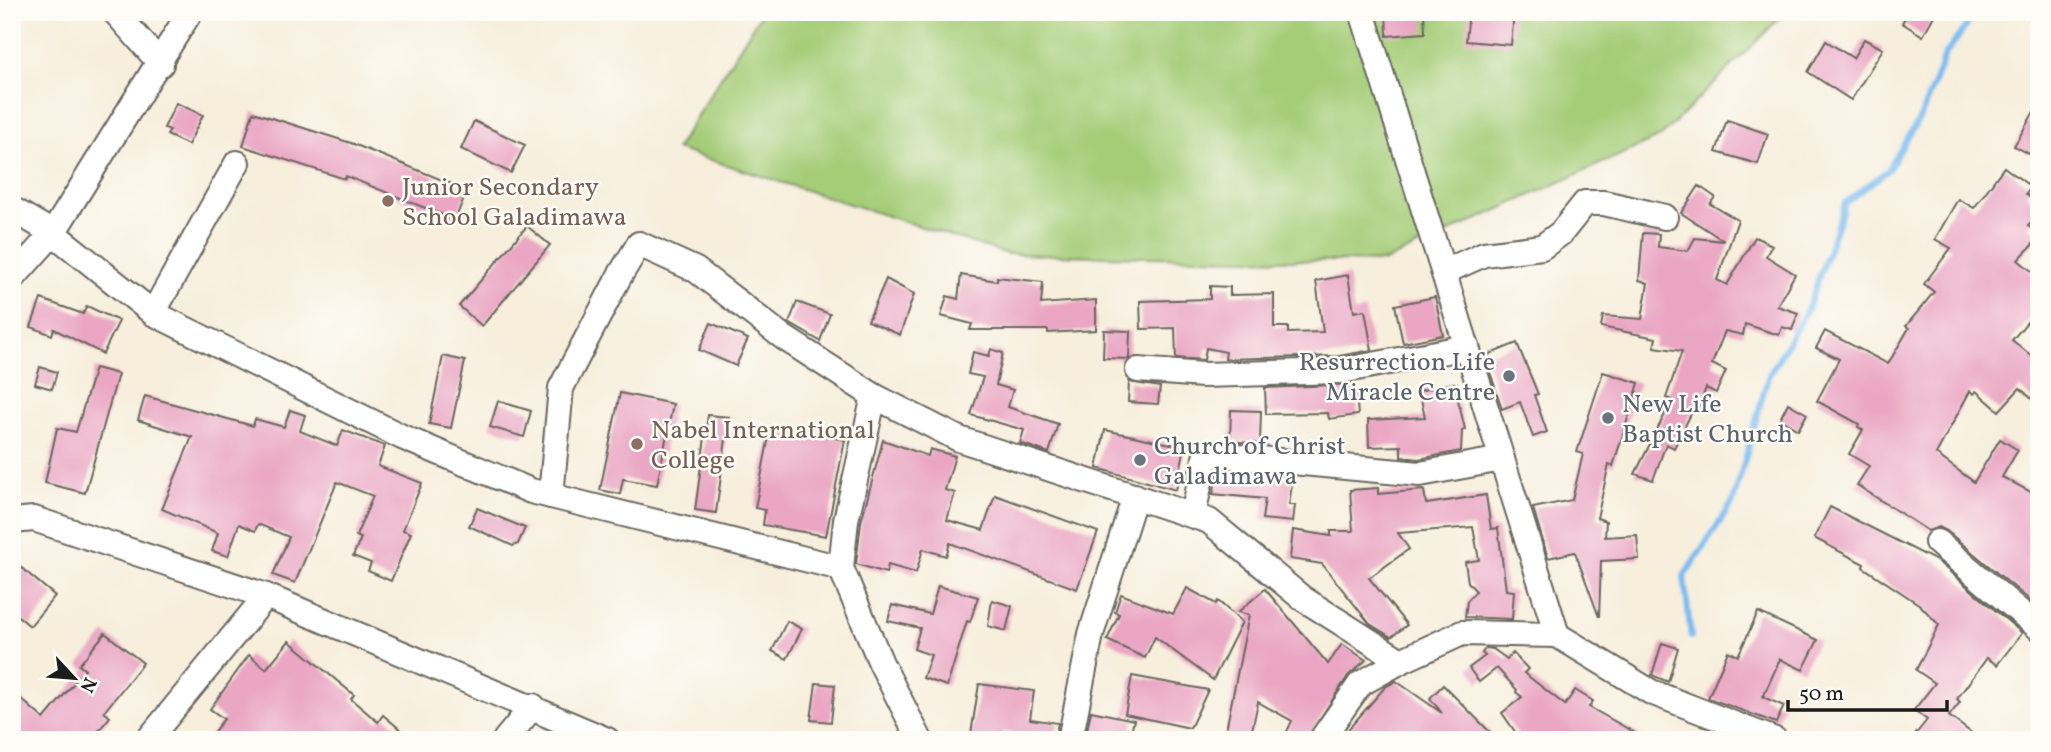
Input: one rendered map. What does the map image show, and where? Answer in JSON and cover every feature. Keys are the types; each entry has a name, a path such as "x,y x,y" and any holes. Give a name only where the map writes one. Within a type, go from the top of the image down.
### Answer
{"street":[{"path":"115,12 160,64"},
{"path":"12,279 53,233 190,12"},
{"path":"1362,12 1557,635"},
{"path":"153,313 237,163"},
{"path":"1444,272 1484,254 1542,247 1561,233 1586,203 1604,203 1665,217"},
{"path":"12,209 53,233 153,313 402,437 531,491 841,568"},
{"path":"551,496 561,388 639,244 696,270 783,337 874,396 958,439 1209,521 1302,598 1401,662"},
{"path":"1138,370 1203,374 1341,371 1467,346"},
{"path":"874,396 846,520 841,568 881,663 920,740"},
{"path":"1193,515 1206,454 1420,474 1502,459"},
{"path":"1070,740 1091,634 1135,496"},
{"path":"12,521 34,519 266,596 533,706 607,740"},
{"path":"1937,542 2039,628"},
{"path":"148,740 266,596"},
{"path":"1321,740 1360,684 1462,633 1557,635 1651,692 1775,740"},
{"path":"505,740 533,706"}],"green space":[{"path":"762,12 1786,12 1660,137 1383,262 1007,254 676,149"}],"building":[{"path":"1386,12 1424,12 1425,33 1387,36"},
{"path":"1469,12 1514,12 1511,45 1466,41"},
{"path":"1908,12 1936,12 1923,36 1902,23"},
{"path":"1864,39 1883,49 1851,100 1808,72 1826,41 1853,58"},
{"path":"176,103 203,115 188,145 167,135 170,130 164,128"},
{"path":"2039,103 2039,137 2029,154 2014,146"},
{"path":"253,112 351,143 467,190 455,220 346,176 345,179 243,146"},
{"path":"1727,120 1768,134 1758,164 1716,152"},
{"path":"474,121 525,145 511,173 461,149"},
{"path":"2004,167 2031,187 2026,194 2039,206 2039,214 2028,226 2039,234 2039,238 2018,260 2039,277 2039,308 2012,340 2039,362 2039,406 2020,388 1999,411 1976,391 1974,394 1970,391 1936,454 1974,482 2000,439 2018,450 2002,477 2039,496 2039,608 1947,531 1939,527 1928,531 1857,485 1869,466 1849,454 1863,430 1858,427 1859,424 1817,401 1839,359 1816,348 1825,331 1888,364 1909,328 1906,326 1934,292 1924,284 1951,248 1935,239 1958,199 1974,208"},
{"path":"1699,186 1715,197 1710,204 1738,220 1717,280 1727,285 1755,237 1772,245 1766,256 1795,274 1777,306 1798,313 1792,330 1782,327 1779,335 1745,324 1743,335 1725,331 1712,364 1726,371 1716,393 1706,388 1698,409 1694,408 1674,448 1666,444 1653,480 1635,474 1672,400 1666,398 1682,351 1654,347 1656,338 1601,327 1603,316 1642,319 1648,283 1639,280 1643,233 1659,234 1658,247 1688,251 1695,238 1724,241 1681,213"},
{"path":"527,226 550,245 482,326 459,306"},
{"path":"961,275 997,281 997,277 1043,282 1041,304 1096,300 1096,330 1048,333 1048,330 970,330 972,324 941,316 947,296 958,299"},
{"path":"1348,275 1354,312 1365,310 1372,350 1339,356 1225,359 1226,352 1206,348 1204,360 1176,358 1175,328 1141,329 1140,301 1210,299 1210,286 1230,287 1230,295 1274,294 1274,327 1288,327 1288,333 1323,332 1316,281"},
{"path":"886,279 914,294 900,335 868,321"},
{"path":"1435,297 1443,335 1403,343 1395,305"},
{"path":"41,299 83,314 87,306 119,321 103,354 54,329 52,335 31,327"},
{"path":"797,302 830,314 820,341 789,323"},
{"path":"711,323 748,339 736,366 699,350"},
{"path":"1104,330 1130,331 1129,359 1103,358"},
{"name":"Resurrection Life Miracle Centre","path":"1517,343 1538,394 1534,395 1547,432 1533,437 1520,402 1502,409 1485,356"},
{"path":"991,349 1003,353 996,385 1013,390 1008,407 1058,424 1049,453 1020,443 1024,430 971,415 983,377 968,374 973,352 989,356"},
{"path":"443,356 465,361 451,428 429,424"},
{"path":"40,367 57,372 52,389 35,384"},
{"path":"95,368 118,374 85,493 45,483 57,428 76,432"},
{"path":"1603,372 1639,383 1613,466 1609,464 1597,518 1606,521 1605,537 1637,535 1639,559 1601,561 1599,617 1575,552 1548,558 1533,508 1572,500 1583,454 1577,452"},
{"path":"1129,382 1160,387 1158,404 1128,402"},
{"path":"1454,383 1465,429 1462,430 1461,451 1419,459 1401,457 1401,446 1369,447 1368,420 1425,417 1419,391"},
{"path":"1355,384 1358,415 1329,419 1328,413 1266,414 1265,388"},
{"name":"Nabel International College","path":"620,393 673,404 657,485 623,479 620,494 600,490"},
{"path":"145,396 253,426 255,419 284,427 290,410 305,415 300,431 337,446 343,430 385,446 378,466 422,483 403,530 411,533 391,581 368,571 371,563 353,556 361,538 356,536 373,496 337,482 295,583 273,575 289,537 258,524 255,531 239,524 228,556 212,551 218,533 162,509 192,437 138,420"},
{"path":"498,401 531,411 524,437 490,427"},
{"path":"1788,403 1807,414 1798,430 1780,419"},
{"path":"1231,410 1261,411 1260,444 1230,441"},
{"path":"708,415 729,417 716,513 695,510"},
{"path":"771,426 845,440 826,536 763,525 765,510 755,508"},
{"name":"Church of Christ Galadimawa","path":"1105,430 1185,447 1176,490 1097,468"},
{"path":"883,440 928,456 930,449 955,456 945,490 955,493 947,520 983,530 995,495 1098,532 1077,589 950,543 946,556 923,549 916,573 888,565 886,573 856,564 861,522"},
{"path":"1218,470 1293,477 1289,505 1295,505 1293,522 1262,519 1265,499 1213,494"},
{"path":"1378,488 1378,494 1424,490 1426,504 1486,495 1491,529 1498,528 1506,590 1514,591 1512,619 1465,617 1467,601 1476,591 1468,582 1465,562 1479,560 1473,527 1398,533 1409,549 1369,578 1407,625 1391,637 1370,624 1322,564 1290,559 1293,530 1331,536 1331,531 1353,531 1350,490"},
{"path":"1830,507 1937,561 2022,633 1997,665 1987,658 1957,699 1960,702 1949,716 1981,740 1911,740 1927,720 1914,710 1935,683 1916,670 1939,625 1920,605 1863,567 1864,564 1814,538"},
{"path":"477,508 525,528 518,544 513,546 469,526"},
{"path":"12,560 55,596 30,626 12,611"},
{"path":"938,586 978,597 970,622 967,621 947,686 923,678 931,655 914,649 920,628 888,621 892,605 930,614"},
{"path":"1187,588 1216,604 1218,601 1242,622 1213,680 1155,637 1145,658 1107,640 1119,614 1115,612 1121,594 1173,614"},
{"path":"1265,589 1328,664 1342,644 1366,660 1348,676 1306,740 1283,740 1292,721 1258,702 1250,740 1224,740 1249,615 1238,612"},
{"path":"992,600 1012,606 1006,631 988,626"},
{"path":"1758,612 1818,640 1803,670 1780,659 1763,697 1784,706 1776,723 1708,698 1728,651 1738,656"},
{"path":"787,621 802,629 787,659 772,651"},
{"path":"105,633 143,663 104,712 110,717 91,740 12,740 12,691 44,719 85,670 79,665"},
{"path":"289,641 354,695 351,699 378,722 383,715 413,740 207,740 224,719 210,709 249,655 266,669"},
{"path":"1662,643 1678,648 1668,682 1652,675"},
{"path":"1486,648 1493,649 1507,659 1513,653 1528,669 1524,673 1565,705 1575,690 1593,701 1589,707 1648,740 1521,740 1502,713 1522,697 1517,690 1497,668 1479,682 1469,668 1485,656 1482,653"},
{"path":"1132,676 1208,690 1190,728 1125,714"},
{"path":"1396,681 1442,713 1430,698 1443,685 1498,740 1339,740 1385,687"},
{"path":"816,683 835,685 831,722 811,720"},
{"path":"979,684 1034,691 1030,719 1058,723 1055,739 1002,732 1001,740 970,740"},
{"path":"1091,711 1134,720 1129,740 1085,740"}],"waterway":[{"path":"1691,637 1684,576 1733,502 1768,377 1809,306 1845,203 1888,170 1921,116 1945,55 1976,12"}],"place":[{"name":"Junior Secondary School Galadimawa","path":"388,201"},
{"name":"Resurrection Life Miracle Centre","path":"1509,376"},
{"name":"New Life Baptist Church","path":"1608,418"},
{"name":"Nabel International College","path":"637,444"},
{"name":"Church of Christ Galadimawa","path":"1140,460"}]}
